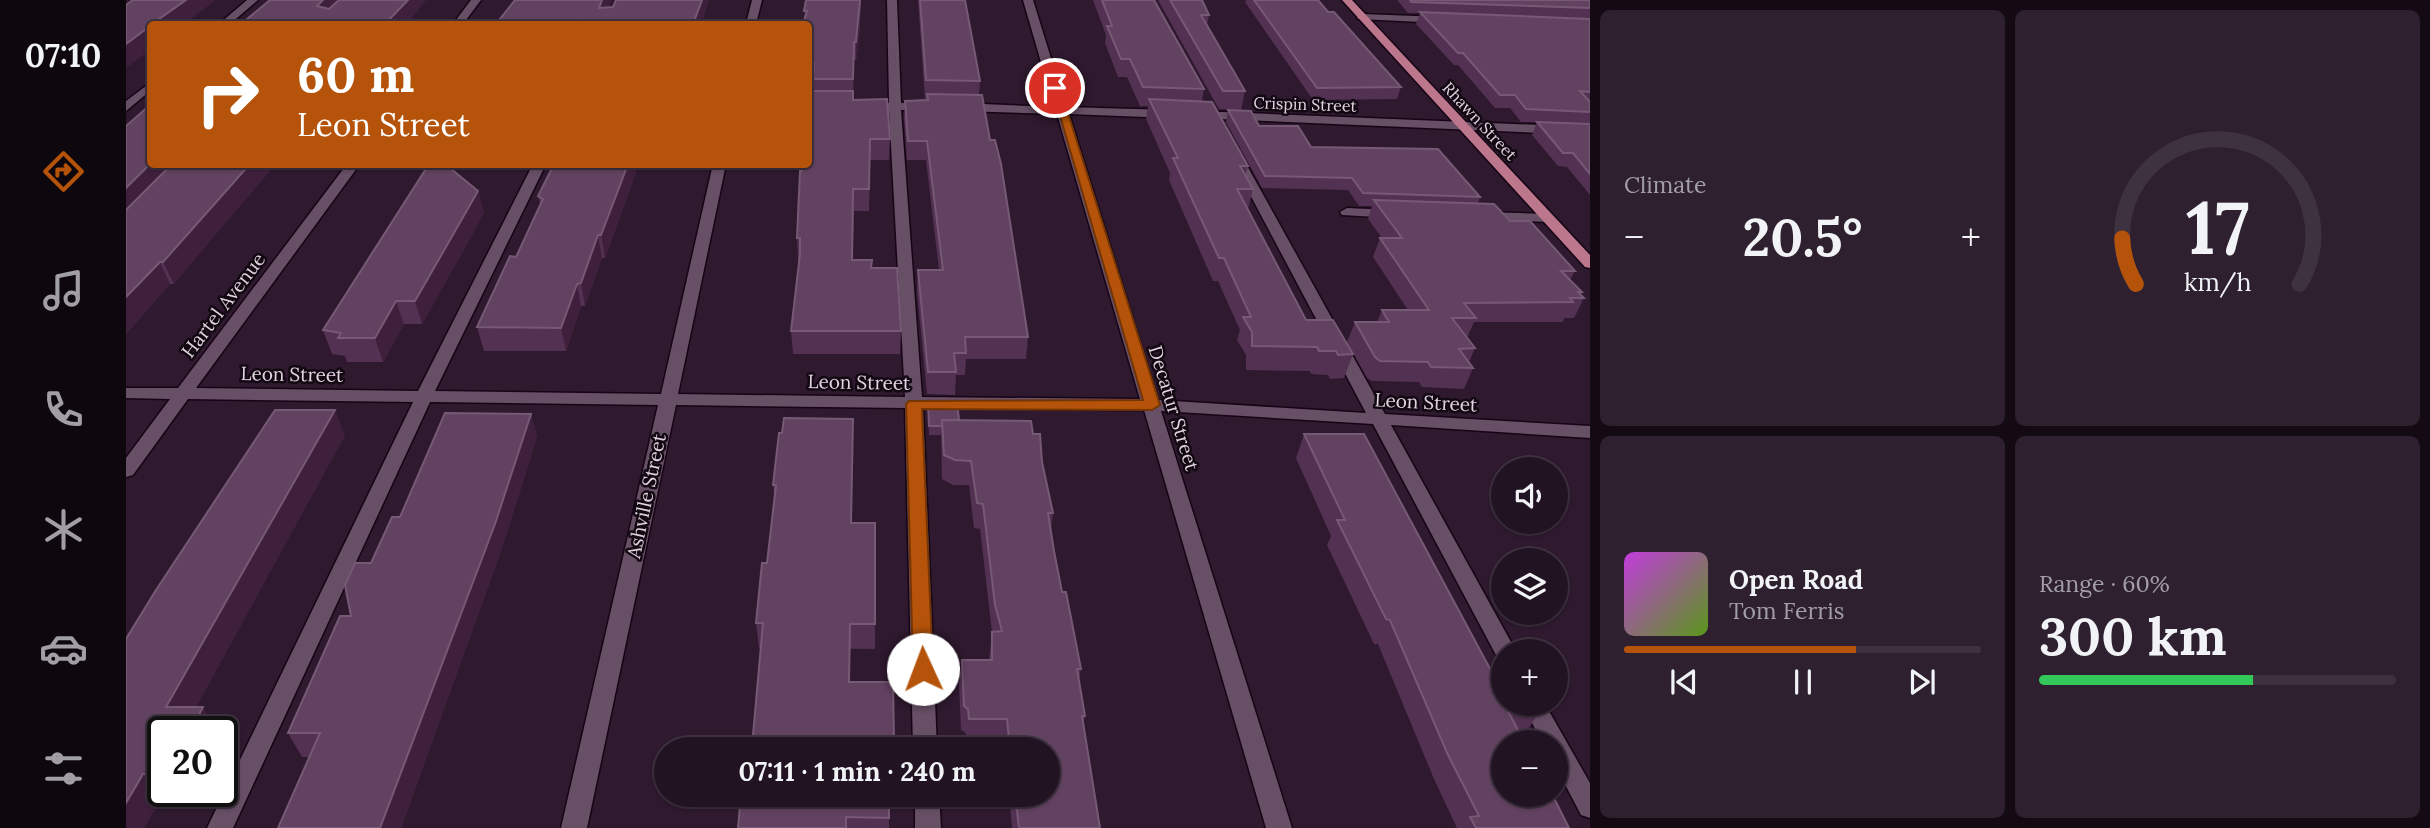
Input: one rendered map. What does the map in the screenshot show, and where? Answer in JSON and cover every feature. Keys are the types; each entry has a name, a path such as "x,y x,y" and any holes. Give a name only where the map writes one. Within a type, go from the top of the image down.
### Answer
{"main road":[{"name":"Rhawn Street","path":"1347,0 1548,218 1587,256"}],"street":[{"path":"228,21 253,0"},
{"path":"460,21 476,0"},
{"path":"752,21 757,0"},
{"path":"892,0 895,106 914,404 925,737"},
{"name":"Decatur Street","path":"1028,0 1279,828"},
{"path":"1362,17 1454,20"},
{"path":"126,92 147,90"},
{"path":"126,107 147,91"},
{"path":"858,105 937,107"},
{"name":"Crispin Street","path":"951,107 1062,109 1218,122 1590,131"},
{"path":"1218,122 1497,639"},
{"name":"Hartel Avenue","path":"126,471 351,168"},
{"path":"220,828 424,397 539,168"},
{"name":"Ashville Street","path":"574,828 719,168"},
{"path":"1347,212 1402,214"},
{"path":"1472,216 1548,218"},
{"name":"Leon Street","path":"126,393 1152,405 1590,432"},
{"path":"1568,767 1590,807"},
{"path":"927,807 928,828"}],"building":[{"path":"133,0 186,0 156,21 147,21 147,28 126,44 126,5"},
{"path":"270,0 323,0 317,6 329,9 339,0 408,0 388,21 245,21"},
{"path":"515,0 602,0 599,8 613,7 616,0 702,0 694,21 498,21"},
{"path":"806,0 860,0 854,42 853,79 813,79 812,21 804,21 807,11 804,11"},
{"path":"920,0 965,0 980,81 926,80"},
{"path":"1102,0 1154,0 1204,89 1143,87 1130,59 1121,59 1107,26 1112,26"},
{"path":"1170,0 1202,0 1209,15 1201,15 1245,91 1223,91"},
{"path":"1254,0 1318,0 1328,12 1334,12 1401,87 1317,88"},
{"path":"1410,0 1590,0 1590,8 1411,2"},
{"path":"1420,12 1590,19 1590,92 1580,91 1590,102 1590,112 1526,109 1515,95 1500,95 1463,53 1458,53"},
{"path":"812,91 853,91 853,100 887,99 890,139 870,139 869,189 853,189 852,260 872,260 871,268 897,268 901,331 791,331 800,254 800,238 797,238 802,168 812,168"},
{"path":"927,94 982,95 990,140 995,140 1001,164 1028,337 965,337 966,353 954,353 956,372 928,372 918,270 943,270 927,141 908,141 905,101 928,100"},
{"path":"1149,99 1212,102 1248,166 1240,166 1253,189 1237,189 1306,320 1333,320 1353,354 1338,355 1336,351 1319,351 1317,347 1252,346 1252,332 1243,317 1251,317 1224,258 1219,258 1173,158 1178,158"},
{"path":"147,108 147,167 126,188 126,126"},
{"path":"1228,110 1251,111 1259,126 1298,126 1311,147 1438,149 1480,197 1363,193 1352,178 1265,176"},
{"path":"1537,122 1590,124 1590,174 1573,153 1563,153"},
{"path":"168,168 246,168 163,262 126,297 126,210"},
{"path":"426,168 450,168 478,191 415,301 396,301 375,338 338,338 341,333 323,330"},
{"path":"552,168 626,168 561,328 477,327 510,256 516,257 543,199 538,196"},
{"path":"1374,200 1494,204 1510,221 1530,221 1575,271 1561,271 1582,292 1578,292 1584,298 1570,298 1573,302 1464,303 1476,318 1452,318 1475,348 1459,349 1473,368 1431,367 1428,362 1380,361 1355,322 1389,322 1382,310 1429,310 1380,238 1402,238"},
{"path":"928,402 957,402 959,420 942,420 942,426 929,426"},
{"path":"275,410 335,410 166,707 203,707 198,716 147,716 147,774 143,774 126,803 126,639"},
{"path":"445,413 531,414 495,524 380,828 278,828 320,733 288,733 340,616 351,616 345,585 355,563 371,563 392,517 400,517"},
{"path":"784,418 853,419 851,523 875,523 875,624 850,624 849,682 893,682 894,737 753,737 763,623 756,623 762,563 767,563 779,433 782,433"},
{"path":"942,420 1031,421 1033,434 1040,434 1042,462 1053,513 1048,513 1054,551 1062,592 1066,592 1081,669 1077,669 1085,716 1082,716 1100,828 1019,828 1017,807 1060,807 1060,737 1009,737 1007,719 969,719 968,709 964,706 962,660 992,660 992,632 1002,631 995,605 983,504 977,503 971,461 955,460 944,455"},
{"path":"1304,434 1364,434 1491,671 1491,716 1511,716 1518,730 1491,730 1491,807 1558,807 1569,828 1476,828 1470,817 1479,816 1448,755 1390,620 1386,619 1337,520 1345,520"},
{"path":"740,807 889,807 889,818 846,817 846,828 738,828"}],"route":[{"path":"923,669 914,404 1152,405 1055,88"}]}
